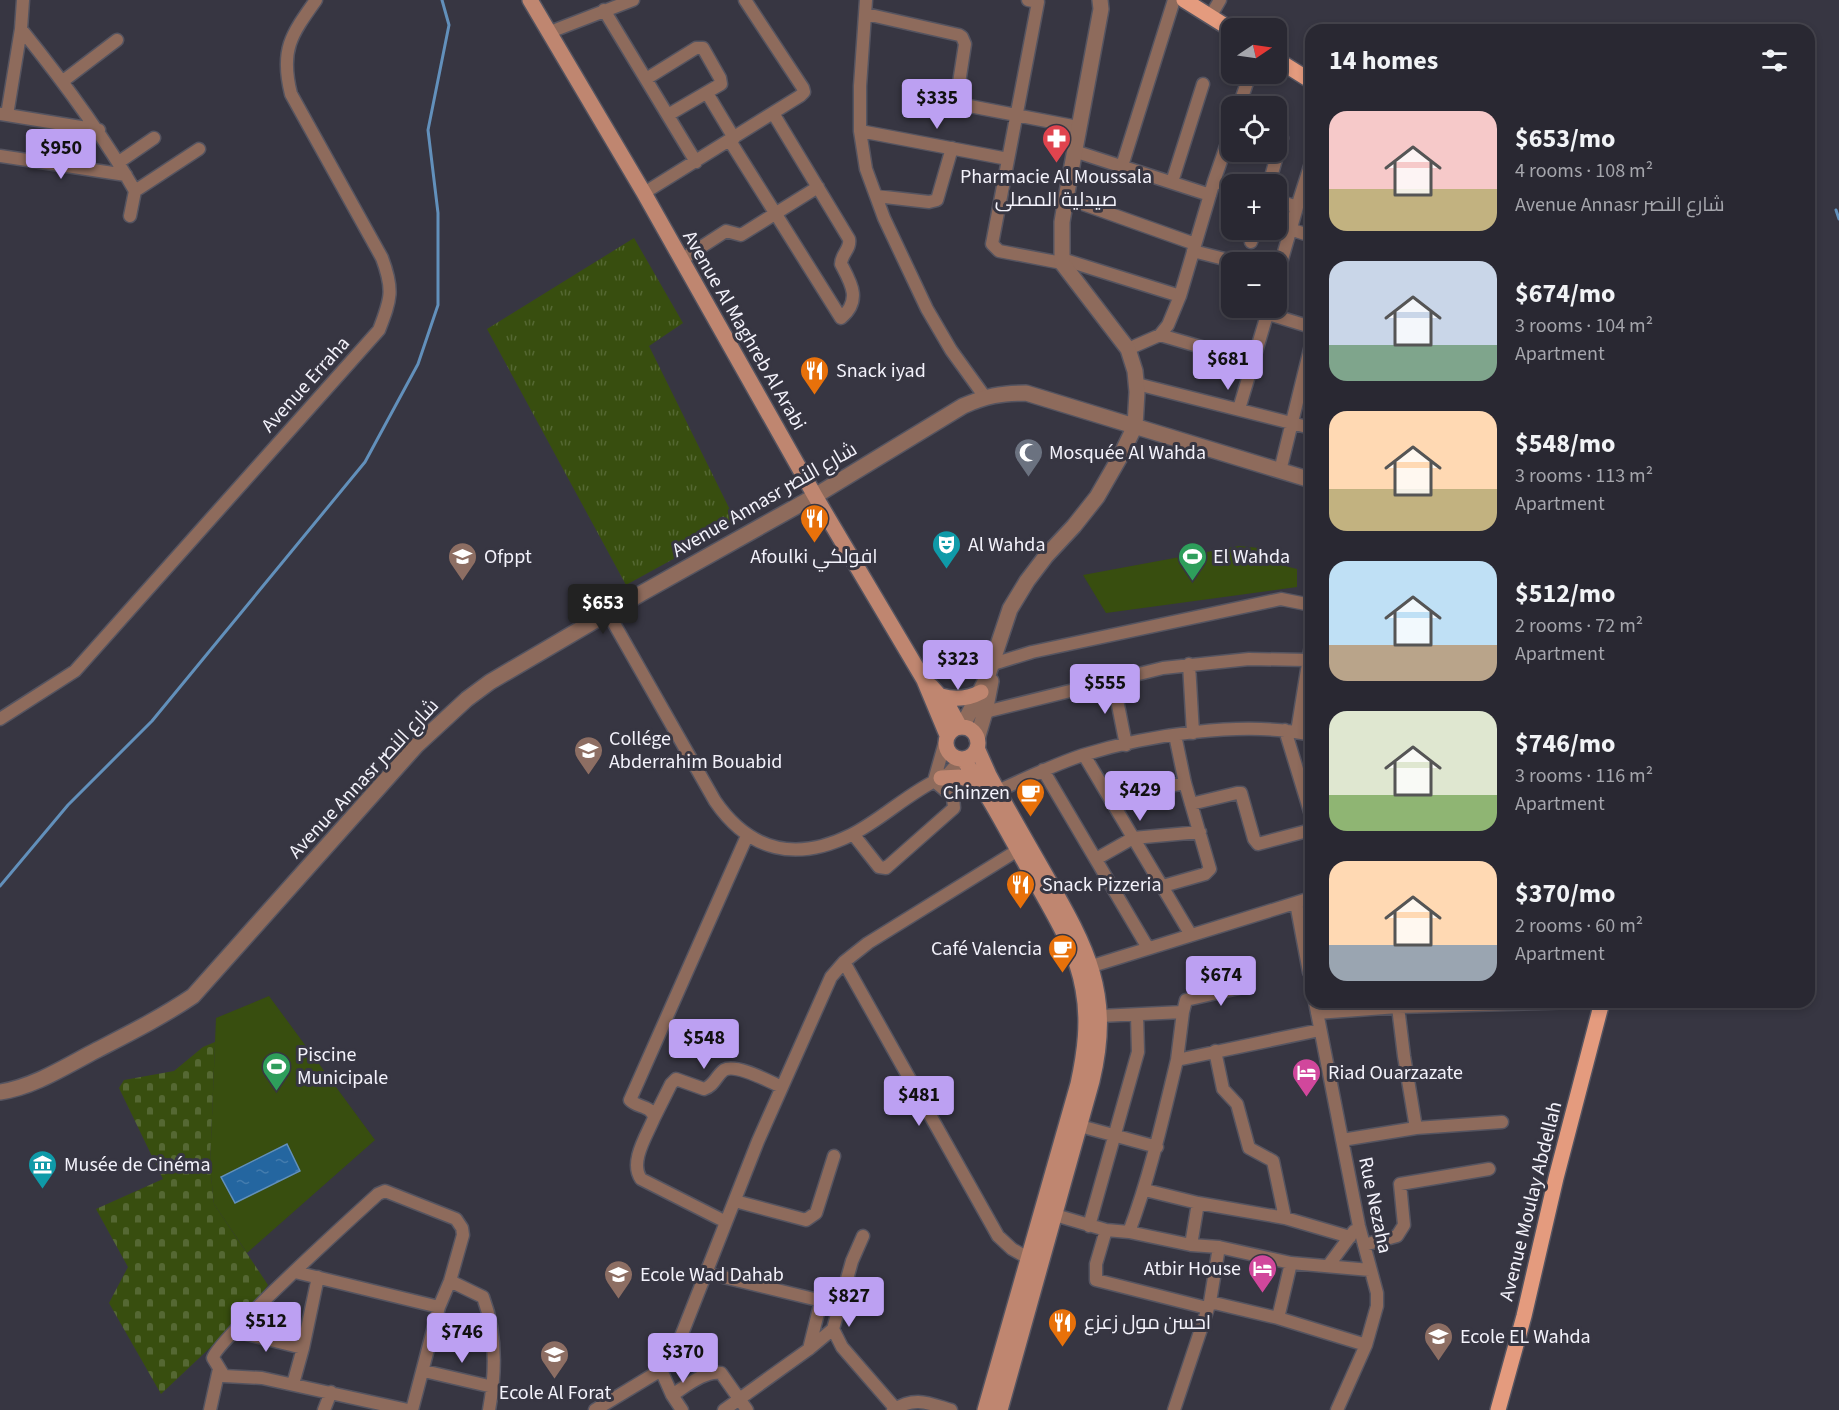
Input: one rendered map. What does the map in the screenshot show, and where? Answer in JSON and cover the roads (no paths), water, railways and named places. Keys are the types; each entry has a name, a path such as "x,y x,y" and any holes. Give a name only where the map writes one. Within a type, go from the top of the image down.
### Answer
{"main road":[{"name":"Avenue Al Maghreb Al Arabi","path":"530,0 954,733"},
{"path":"1184,0 1221,24"},
{"path":"1287,66 1305,77"},
{"name":"Avenue Al Maghreb Al Arabi","path":"924,680 941,696 954,733"},
{"path":"941,696 957,699 981,692"},
{"path":"985,1410 1028,1258 1049,1216 1080,1126 1097,1055 1100,1016 1092,966 1082,941 998,791 972,730 954,733 946,747 951,755 962,759 980,784 1018,850 1071,949 1080,973 1085,1001 1086,1029 1082,1066 1049,1216 1000,1410"},
{"path":"962,759 972,755 977,743"},
{"path":"938,780 961,777 980,784"},
{"name":"Avenue Moulay Abdellah","path":"1498,1410 1524,1316 1556,1178 1600,1008"}],"street":[{"path":"23,0 21,29 3,114 99,130"},
{"name":"Avenue Erraha","path":"0,719 75,671 379,330 390,301 388,275 382,258 291,94 285,72 288,48 294,32 316,0"},
{"path":"644,194 801,96 804,90 745,0"},
{"path":"866,0 860,86 860,130 866,169 884,218 927,309 951,350 985,397"},
{"path":"1122,166 1174,0"},
{"path":"1210,17 1220,0"},
{"path":"550,32 626,1"},
{"path":"1035,1 993,247 1062,261 1180,296"},
{"path":"977,743 986,712 999,639 1010,609 1046,556 1074,526 1097,496 1135,426 1137,384 1128,349 1062,261 1062,222 1102,3"},
{"path":"604,10 696,162"},
{"path":"866,14 962,37 965,44 957,102 959,104 1078,127"},
{"path":"21,29 99,130 126,174 135,191 130,216"},
{"path":"63,81 117,40"},
{"path":"646,79 701,47 721,81 719,86 668,115"},
{"path":"1172,182 1203,84"},
{"path":"707,93 776,214 841,318 848,312 854,296 841,264 850,243 774,113"},
{"path":"860,130 1008,159"},
{"path":"119,162 154,138"},
{"path":"876,196 929,202 937,200 952,148"},
{"path":"135,191 199,149"},
{"path":"1074,151 1210,195"},
{"path":"0,156 126,174"},
{"path":"1128,349 1160,335 1168,325 1180,296 1221,161"},
{"path":"1214,181 1221,183"},
{"path":"1284,252 1305,182"},
{"path":"681,260 726,231 741,235 818,187"},
{"path":"1066,198 1221,257"},
{"path":"1287,204 1297,207"},
{"path":"1290,229 1305,234"},
{"path":"1239,409 1266,318"},
{"path":"1287,318 1305,325"},
{"path":"1160,335 1253,362"},
{"path":"1280,471 1305,368"},
{"path":"1137,384 1305,426"},
{"name":"Avenue Annasr شارع النصر","path":"0,1092 32,1083 166,1014 193,996 439,723 483,687 608,613 815,496 944,417 985,397 1026,393 1305,478"},
{"path":"938,780 954,733 981,692 993,664 1032,652 1281,599 1305,604"},
{"path":"608,613 715,801 734,825 747,836 771,847 795,850 825,845 853,834 938,780 962,759"},
{"path":"986,712 1144,672 1189,664 1249,659 1305,660"},
{"path":"1189,664 1193,733"},
{"path":"1305,669 1291,731 1305,790"},
{"path":"1113,680 1126,745"},
{"path":"998,791 1043,770 1084,755 1174,735 1244,728 1305,734"},
{"path":"1163,886 1205,874 1210,867 1185,783 1174,735"},
{"path":"1084,755 1191,935"},
{"path":"1043,770 1148,948"},
{"path":"853,834 879,867 886,868 954,808 953,797 938,780"},
{"path":"1109,797 1185,783"},
{"path":"1191,804 1241,793 1254,839 1258,844 1305,832"},
{"path":"1096,859 1132,838 1200,832"},
{"path":"654,1118 650,1109 632,1103 631,1096 747,836"},
{"path":"595,1410 614,1405 661,1370 678,1344 782,1087 831,977 844,962 868,943 1018,850"},
{"path":"1092,966 1305,900"},
{"path":"1296,903 1305,949"},
{"path":"844,962 998,1236 1012,1249 1028,1258"},
{"path":"1129,1233 1157,1147 1177,1060 1186,1000 1243,987"},
{"name":"Rue Nezaha","path":"1316,1008 1359,1226 1377,1293 1377,1305 1366,1345 1337,1410"},
{"path":"1398,1008 1416,1128"},
{"path":"1100,1016 1183,1012"},
{"path":"1089,1226 1138,1053 1137,1015"},
{"path":"1177,1060 1320,1030"},
{"path":"1215,1051 1223,1089 1238,1104 1249,1148 1273,1161 1285,1218"},
{"path":"726,1222 640,1179 636,1172 636,1163 654,1118 671,1084 676,1079 704,1089 711,1086 722,1071 735,1067 782,1087"},
{"path":"1342,1140 1416,1128 1502,1122"},
{"path":"1080,1126 1157,1147"},
{"path":"735,1201 806,1220 816,1213 834,1156"},
{"path":"1364,1245 1397,1236 1404,1226 1400,1184 1489,1169"},
{"path":"1144,1190 1198,1203 1285,1218 1350,1236"},
{"path":"385,1191 456,1219 460,1224 463,1235 450,1281 439,1307 424,1371 410,1410 262,1378 224,1376 214,1361 214,1353 235,1331 378,1194 385,1191"},
{"path":"1191,1245 1198,1203"},
{"path":"1049,1216 1106,1230 1191,1245 1220,1247 1291,1263 1370,1270"},
{"path":"1328,1266 1359,1226"},
{"path":"1106,1230 1096,1264 1096,1280 1278,1318 1366,1345"},
{"path":"724,1410 832,1329 852,1261 862,1236"},
{"path":"1174,1410 1209,1305 1220,1247"},
{"path":"1278,1318 1291,1263"},
{"path":"295,1272 439,1307"},
{"path":"707,1273 818,1300 820,1305 808,1349"},
{"path":"293,1384 318,1277"},
{"path":"450,1281 483,1297 490,1316 495,1370 489,1410"},
{"path":"832,1329 842,1347 894,1409 907,1402 916,1401 951,1410"},
{"path":"235,1331 303,1348"},
{"path":"210,1410 219,1369"},
{"path":"661,1370 672,1395 682,1410"},
{"path":"424,1371 494,1387"},
{"path":"672,1395 709,1373 717,1372 721,1373 747,1410"},
{"path":"324,1410 331,1392"}],"water":[{"path":"287,1144 300,1171 235,1203 221,1177"}],"waterway":[{"path":"0,886 68,805 152,721 365,462 418,364 438,305 438,213 428,130 449,25 442,0"},
{"path":"1836,210 1839,219"}],"place":[{"name":"Pharmacie Al Moussala صيدلية المصلى","path":"1056,164"},
{"name":"Snack iyad","path":"815,396"},
{"name":"Mosquée Al Wahda","path":"1028,478"},
{"name":"Afoulki افولكي","path":"814,544"},
{"name":"Al Wahda","path":"947,570"},
{"name":"Ofppt","path":"463,582"},
{"name":"El Wahda","path":"1192,582"},
{"name":"Collége Abderrahim Bouabid","path":"588,776"},
{"name":"Chinzen","path":"1031,818"},
{"name":"Snack Pizzeria","path":"1021,910"},
{"name":"Café Valencia","path":"1063,974"},
{"name":"Piscine Municipale","path":"276,1092"},
{"name":"Riad Ouarzazate","path":"1307,1098"},
{"name":"Musée de Cinéma","path":"43,1190"},
{"name":"Atbir House","path":"1262,1294"},
{"name":"Ecole Wad Dahab","path":"619,1300"},
{"name":"احسن مول زعزع","path":"1063,1348"},
{"name":"Ecole EL Wahda","path":"1439,1362"},
{"name":"Ecole Al Forat","path":"555,1380"}]}
